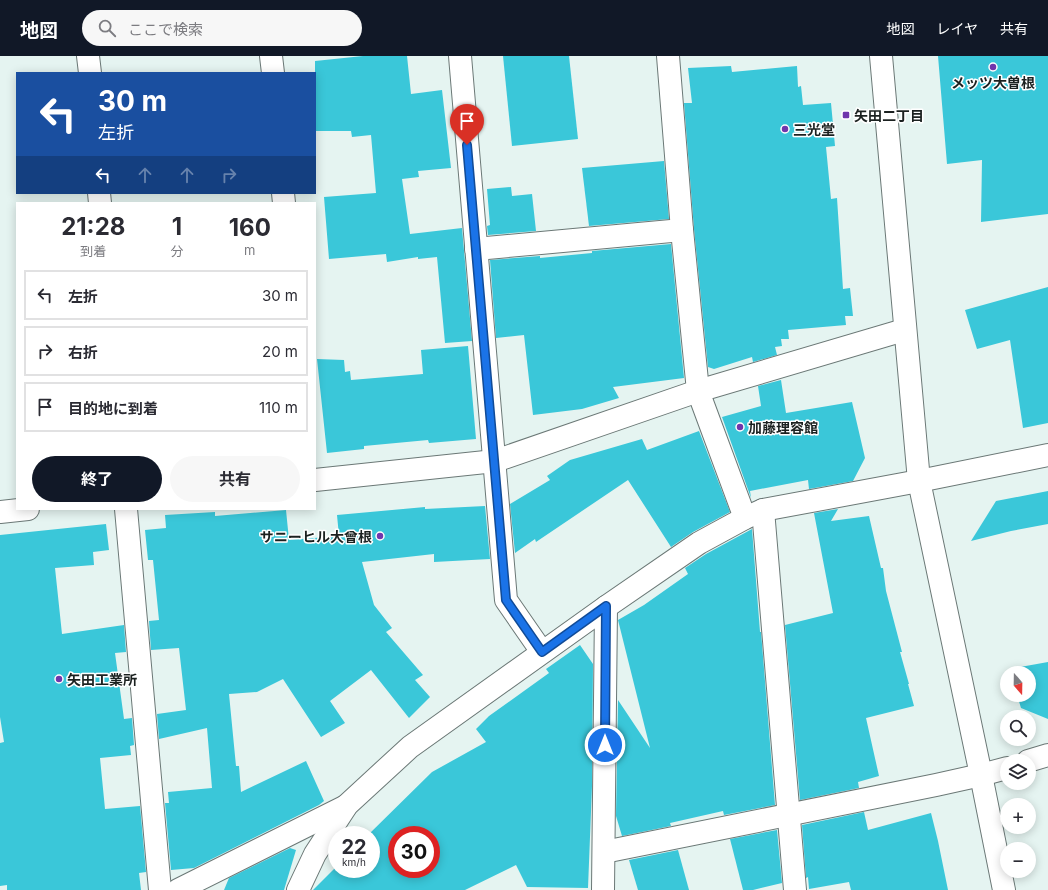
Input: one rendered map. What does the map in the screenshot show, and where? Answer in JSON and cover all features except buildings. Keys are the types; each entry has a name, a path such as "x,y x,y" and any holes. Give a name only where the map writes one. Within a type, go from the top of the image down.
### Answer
{"street":[{"path":"88,56 90,72"},
{"path":"271,56 272,72"},
{"path":"460,56 506,600 542,652"},
{"path":"668,56 682,230 698,391 754,514 790,816 795,890"},
{"path":"881,56 904,330 919,481 1004,890"},
{"path":"476,249 682,230"},
{"path":"316,480 495,461 698,391 904,330"},
{"path":"298,890 315,854 347,805 410,747 606,606 698,543 754,514 1048,455"},
{"path":"0,512 19,510"},
{"path":"126,510 160,890"},
{"path":"603,890 606,606"},
{"path":"1036,759 1048,755"},
{"path":"604,852 790,816 1000,770"},
{"path":"178,890 347,805"}],"place":[{"name":"メッツ大曽根","path":"993,67"},
{"name":"矢田二丁目","path":"846,115"},
{"name":"三光堂","path":"785,129"},
{"name":"加藤理容館","path":"740,427"},
{"name":"サニーヒル大曾根","path":"380,536"},
{"name":"矢田工業所","path":"59,679"}],"route":[{"path":"467,145 506,600 542,652 606,606 605,745"}]}
